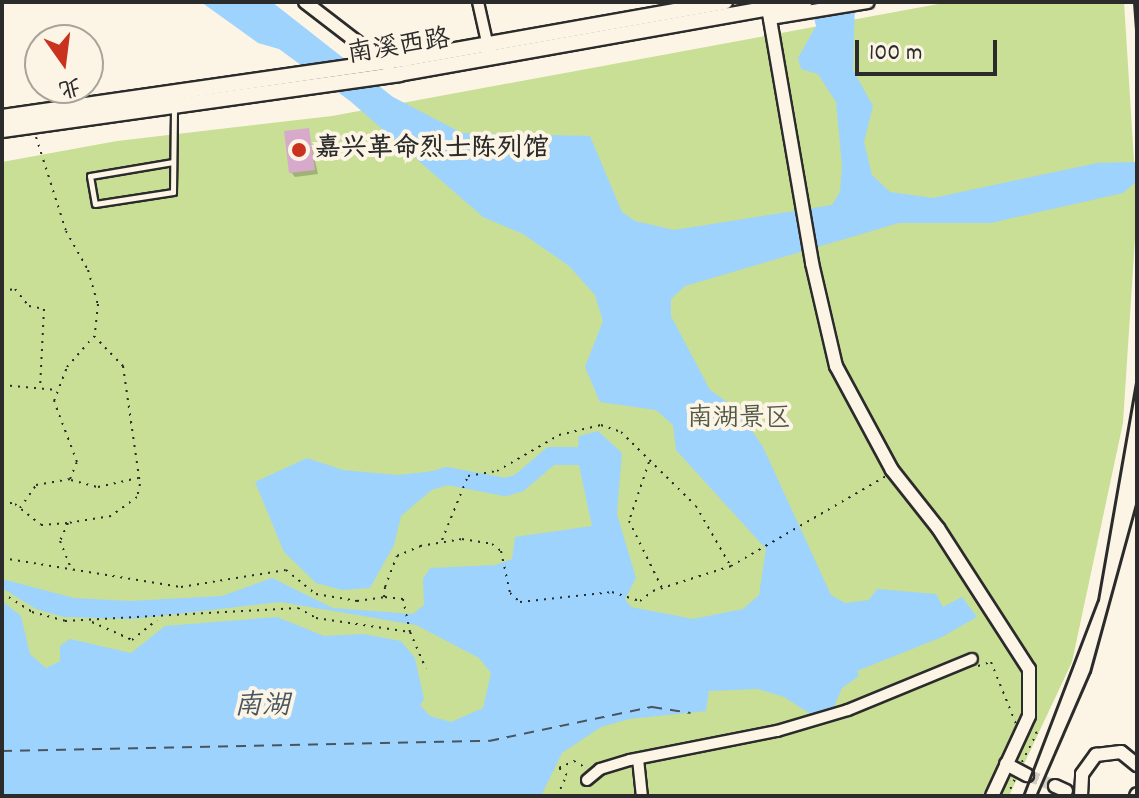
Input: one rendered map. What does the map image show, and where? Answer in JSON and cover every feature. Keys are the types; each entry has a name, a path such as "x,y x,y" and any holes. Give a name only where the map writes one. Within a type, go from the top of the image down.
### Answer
{"main road":[{"name":"南溪西路","path":"489,51 725,2"},
{"name":"南溪西路","path":"2,117 311,86 385,69 489,51 803,6"},
{"name":"南溪西路","path":"2,130 297,76 385,69"}],"street":[{"path":"305,2 385,69"},
{"path":"478,2 489,51"},
{"path":"803,6 866,2"},
{"path":"768,10 812,263 836,366 894,472 938,528 1029,669 1031,707 1017,770 992,796"},
{"path":"592,777 638,759 777,731 848,710 972,659"},
{"path":"1081,796 1082,774 1096,755 1121,752 1137,765"},
{"path":"638,759 642,796"}],"lane":[{"path":"173,162 90,176 95,204 173,192 174,99"}],"path":[{"path":"33,125 61,219 88,270 98,304 94,336 67,367 58,390 57,414 74,443 77,462 70,479"},
{"path":"2,291 15,289 29,306 44,309 40,389"},
{"path":"2,501 20,508 41,525 111,516 137,497 140,477 123,366 94,336"},
{"path":"2,385 58,390"},
{"path":"442,541 468,476 497,471 584,426 621,432 696,506 731,566"},
{"path":"649,461 629,521 662,588"},
{"path":"384,597 397,556 442,541 492,544 501,551 510,593 520,602 612,592 640,601 662,588 731,566 894,472"},
{"path":"20,508 36,485 70,479 98,487 140,477"},
{"path":"68,523 60,541 72,572"},
{"path":"2,558 72,572 181,587 286,570 316,594 357,601 384,597 403,599 410,632 426,669"},
{"path":"2,593 32,612 65,621 158,619 286,608 316,618 410,632"},
{"path":"90,620 132,640 158,619"},
{"path":"972,659 976,667 991,662 1012,722 1037,733 1007,796"},
{"path":"557,796 567,775 559,768 574,761 592,777"}],"green space":[{"name":"南湖景区","path":"949,2 1124,2 1137,208 1123,423 1072,662 1009,796 2,796 2,162 117,141 332,116"}],"water":[{"name":"南湖","path":"201,2 272,2 393,97 462,133 590,136 622,212 635,221 674,230 832,205 840,192 842,166 836,102 818,74 801,69 798,58 816,26 810,2 855,2 853,70 873,106 864,142 872,175 890,192 933,198 1097,163 1137,162 1137,181 1123,193 991,223 899,223 685,286 671,299 671,316 710,390 737,409 763,447 831,595 845,603 869,600 877,589 936,594 943,607 962,597 977,617 942,637 857,671 859,676 842,688 833,709 812,715 784,697 758,689 709,691 706,711 629,719 601,727 562,753 541,796 2,796 2,601 21,616 30,654 46,668 60,661 60,646 70,639 131,653 165,626 277,617 324,636 363,634 401,641 415,658 424,699 420,705 430,716 451,722 483,708 491,673 479,658 416,625 280,602 133,619 64,617 36,609 2,588 2,579 74,598 129,601 222,596 272,578 333,608 413,614 424,605 423,579 430,568 496,565 512,559 515,537 592,526 577,456 579,436 598,431 622,453 617,514 636,578 625,599 631,607 693,619 743,609 759,595 766,549 676,450 673,425 656,410 600,402 585,367 603,321 595,295 569,266 523,234 483,217 350,101 279,49 258,43"},
{"path":"307,458 343,470 398,475 435,471 441,482 401,516 394,545 370,588 342,590 316,583 284,552 255,482"}],"building":[{"name":"嘉兴革命烈士陈列馆","path":"309,128 315,170 289,173 284,131"}],"waterway":[{"path":"416,485 447,476 506,487 519,483 551,456 598,456"}],"ferry route":[{"path":"2,751 489,741 652,707 691,713"}],"tunnel":[{"path":"1027,775 1055,786"}],"railway":[{"path":"1134,2 1137,44"},
{"path":"1023,796 1098,600 1137,376"},
{"path":"1036,796 1090,672 1137,500"}],"place":[{"name":"嘉兴革命烈士陈列馆","path":"299,150"}]}
